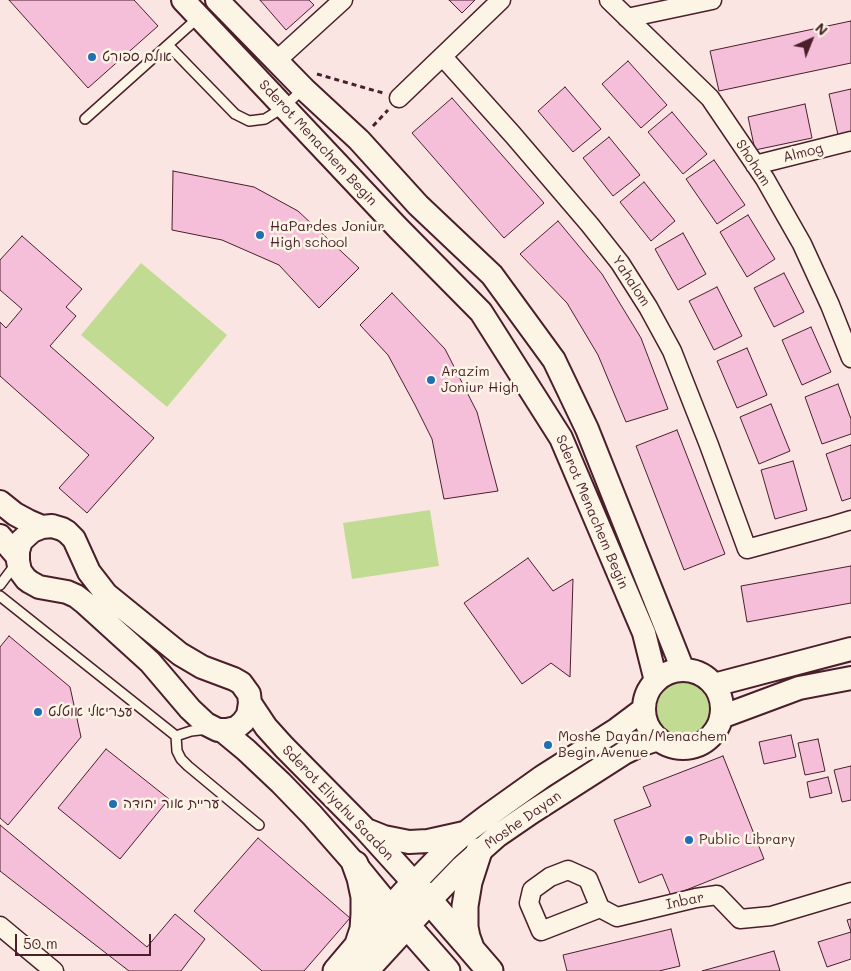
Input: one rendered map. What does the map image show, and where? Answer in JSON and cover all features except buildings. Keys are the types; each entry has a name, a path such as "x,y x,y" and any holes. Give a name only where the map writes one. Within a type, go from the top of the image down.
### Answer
{"main road":[{"path":"472,842 470,882 465,906 467,937 472,950"},
{"path":"355,864 364,898 363,929 358,945"},
{"path":"336,971 358,945 398,916 422,892 490,971"},
{"path":"365,971 398,916"},
{"path":"398,916 447,971"}],"street":[{"name":"Sderot Menachem Begin","path":"183,0 398,228 481,312 561,438 644,634 656,681"},
{"name":"Sderot Menachem Begin","path":"217,0 276,61 309,81 418,205 492,275 554,360 587,430 683,670"},
{"path":"276,61 343,0"},
{"path":"399,98 501,0"},
{"name":"Shoham","path":"609,0 710,98 765,179 802,244 830,305 851,358"},
{"path":"627,18 712,0"},
{"name":"Yahalom","path":"442,57 590,224 620,263 648,307 672,351 747,549 851,520"},
{"name":"Almog","path":"755,165 851,141"},
{"path":"0,502 16,514 42,527"},
{"name":"Sderot Eliyahu Saadon","path":"42,527 52,526 67,532 74,540 89,572 106,594 169,646 202,666 241,683 249,694 250,703 266,727 365,829 422,892"},
{"path":"18,558 19,546 24,537 42,527"},
{"path":"0,536 18,558"},
{"name":"Sderot Eliyahu Saadon","path":"18,558 20,570 30,582 44,588 56,589 76,596 134,646 206,724 218,730 246,750 312,815 398,916"},
{"path":"714,685 851,649"},
{"path":"683,670 693,671 705,676 714,685 720,696 722,709 721,722 715,733 706,742 694,747 681,748 668,746 658,739 649,729 644,709 648,691 656,681 667,673 683,670"},
{"path":"721,717 799,688 851,678"},
{"path":"218,730 236,728 248,715 250,703"},
{"name":"Moshe Dayan","path":"422,892 472,842 486,817 534,783 616,730 644,709"},
{"name":"Moshe Dayan","path":"472,842 497,836 624,753 658,739"},
{"path":"365,829 384,837 409,842 472,842"},
{"name":"Inbar","path":"600,908 617,918 696,898 717,895 740,919 771,916 851,892"},
{"path":"0,926 54,971"}],"lane":[{"path":"85,119 199,17"},
{"path":"168,45 235,114 249,121 265,119 284,107 309,81"},
{"path":"0,585 18,558"},
{"path":"0,596 176,736 177,751 181,759 258,825"},
{"path":"176,736 191,732 218,730"}],"path":[{"path":"309,81 399,98"},
{"path":"359,140 399,98"}],"green space":[{"path":"141,263 227,335 167,407 81,335"},
{"path":"430,510 439,566 352,579 343,523"},
{"path":"690,674 709,684 717,696 719,710 717,724 709,736 697,744 676,746 657,736 649,724 647,703 657,684 669,676"}],"place":[{"name":"אולם ספורט","path":"92,57"},
{"name":"HaPardes Joniur High school","path":"260,235"},
{"name":"Arazim Joniur High","path":"431,380"},
{"name":"עזריאלי אוטלט","path":"38,712"},
{"name":"Moshe Dayan/Menachem Begin Avenue","path":"548,745"},
{"name":"עריית אור יהודה","path":"113,804"},
{"name":"Public Library","path":"689,840"}]}
